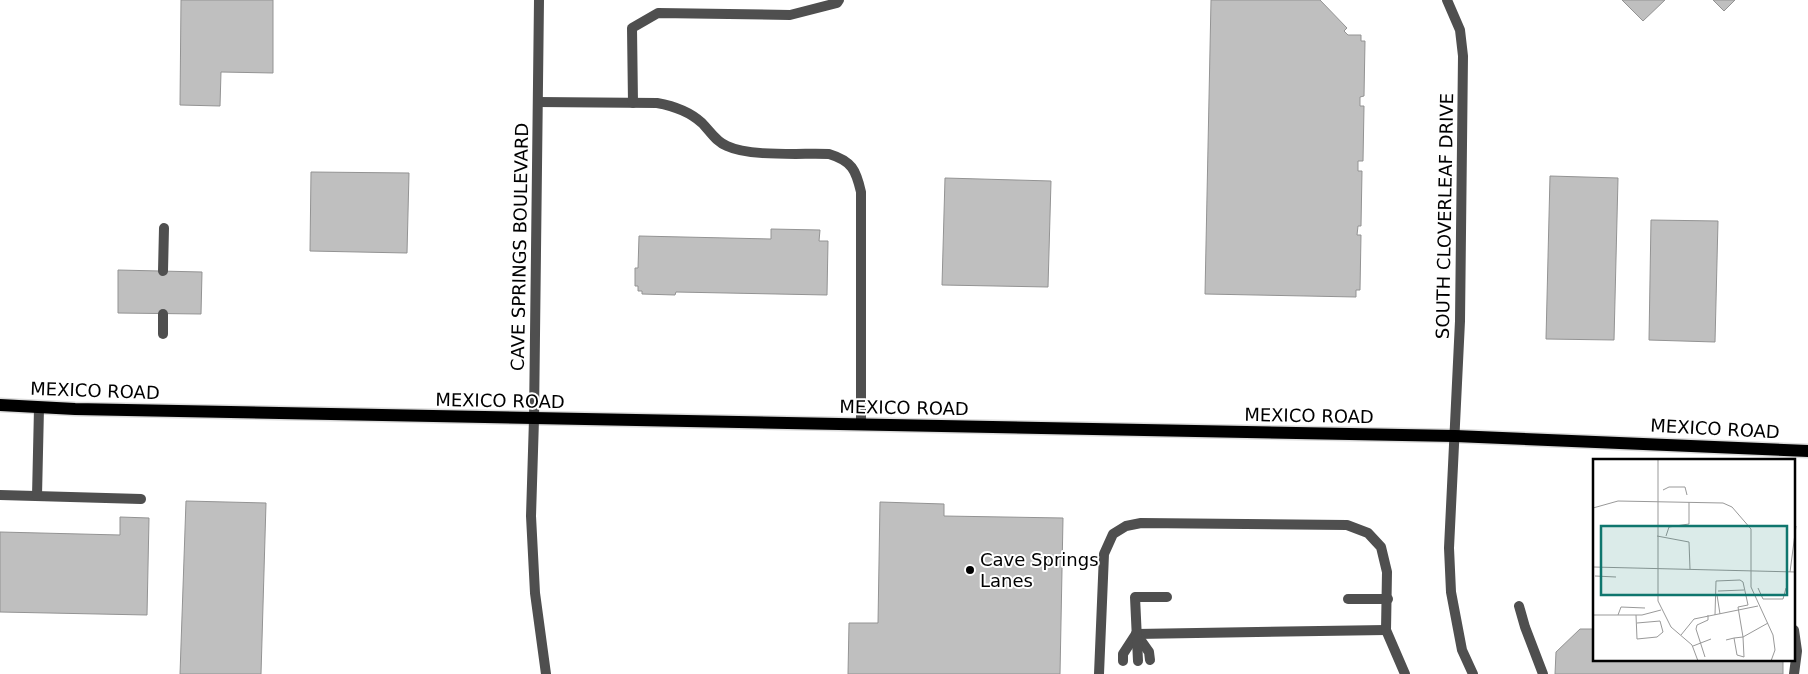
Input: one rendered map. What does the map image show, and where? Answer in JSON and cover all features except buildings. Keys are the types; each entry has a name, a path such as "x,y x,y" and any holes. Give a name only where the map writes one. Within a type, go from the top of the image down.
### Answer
{"main road":[{"name":"MEXICO ROAD","path":"0,405 39,408 534,419 1455,436 1808,451"}],"street":[{"name":"CAVE SPRINGS BOULEVARD","path":"540,0 531,516 535,593 546,674"},
{"path":"633,103 632,28 658,13 790,15 836,3 839,0"},
{"name":"SOUTH CLOVERLEAF DRIVE","path":"1447,0 1460,30 1463,56 1460,321 1449,548 1451,592 1462,650 1473,674"},
{"path":"538,102 657,103 674,106 688,112 701,122 725,146 743,152 829,154 842,158 850,164 857,176 860,192 860,425"},
{"path":"163,271 164,228"},
{"path":"163,314 163,334"},
{"path":"37,496 39,408"},
{"path":"0,495 141,499"},
{"path":"1099,674 1104,554 1113,534 1126,526 1141,523 1347,525 1368,533 1380,547 1387,572 1386,630 1405,674"},
{"path":"1138,661 1134,597 1167,597"},
{"path":"1348,598 1388,598"},
{"path":"1519,606 1524,626 1543,674"},
{"path":"1136,634 1386,630"},
{"path":"1136,634 1149,652 1150,660"},
{"path":"1123,661 1123,654 1136,634"}],"place":[{"name":"Cave Springs Lanes","path":"970,570"}]}
